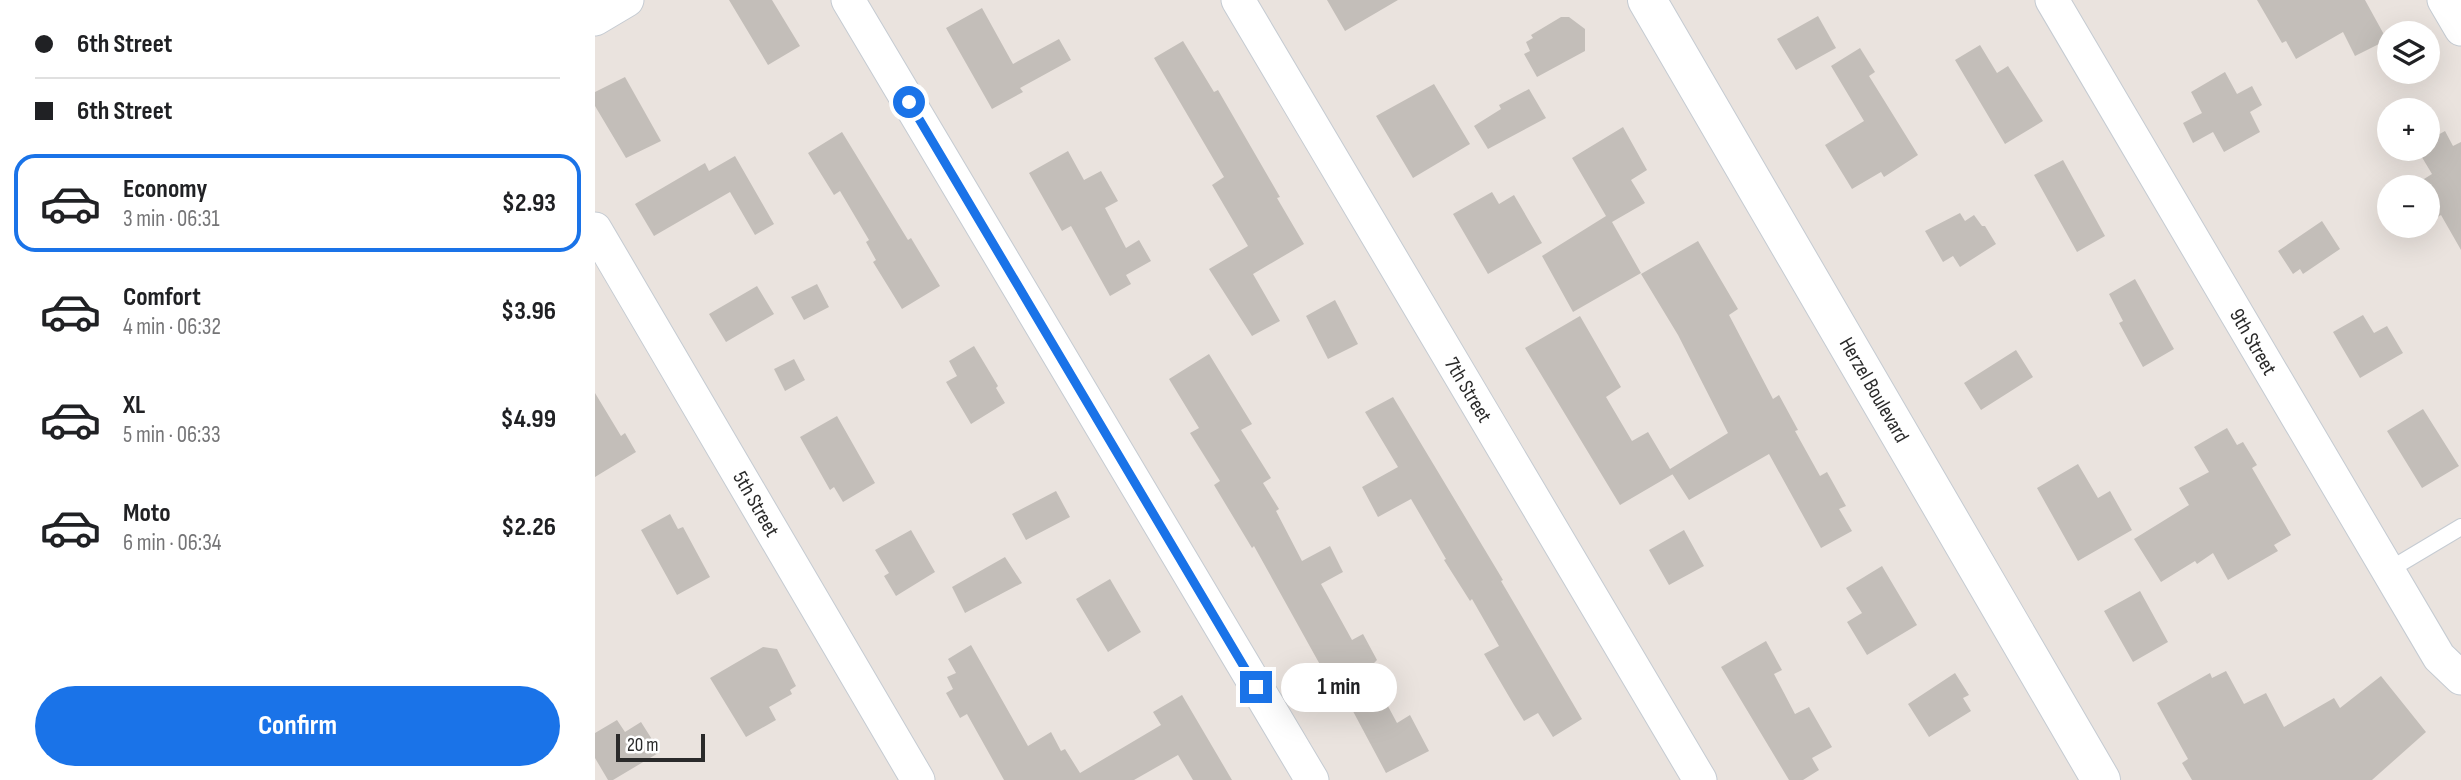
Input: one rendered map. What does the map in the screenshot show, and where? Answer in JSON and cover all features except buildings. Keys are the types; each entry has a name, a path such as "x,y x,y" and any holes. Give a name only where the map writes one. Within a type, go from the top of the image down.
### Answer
{"street":[{"path":"595,19 627,0"},
{"path":"848,0 1312,780"},
{"name":"7th Street","path":"1238,0 1700,780"},
{"name":"Herzel Boulevard","path":"1647,0 2101,780"},
{"name":"9th Street","path":"2052,0 2439,657 2461,678"},
{"path":"2444,0 2461,29"},
{"name":"5th Street","path":"595,229 918,780"}],"lane":[{"path":"2389,570 2461,527"}],"route":[{"path":"909,102 1256,687"}]}
